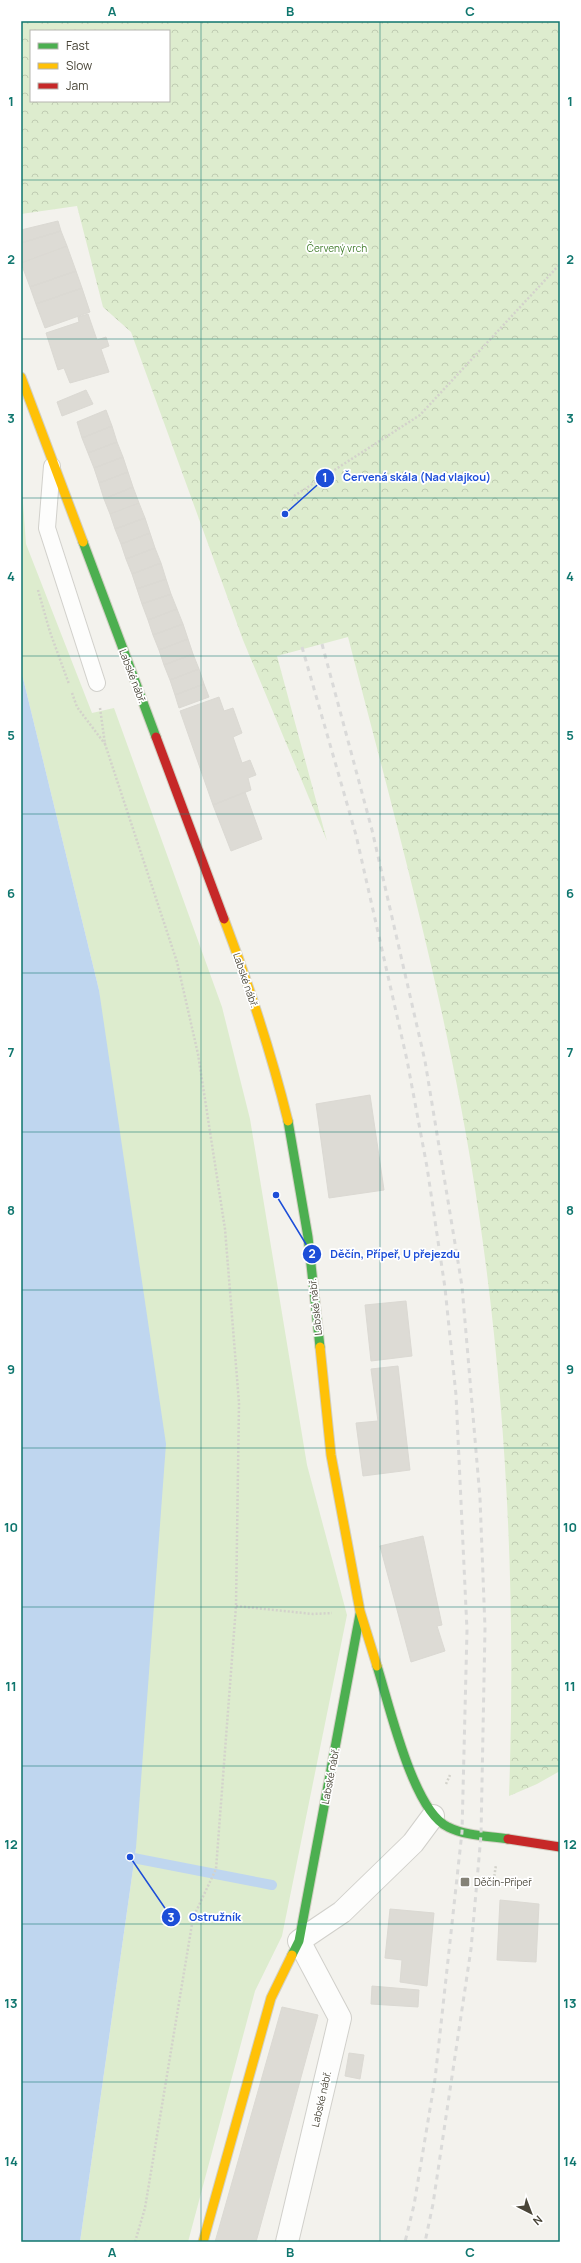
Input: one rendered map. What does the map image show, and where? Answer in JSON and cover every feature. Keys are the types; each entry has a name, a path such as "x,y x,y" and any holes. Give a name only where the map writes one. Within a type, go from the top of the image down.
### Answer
{"street":[{"name":"Labské nábř.","path":"21,377 246,978 275,1068 289,1125 308,1236 331,1455 360,1611 406,1760 418,1791 433,1816 446,1827 462,1832 560,1847"},
{"name":"Labské nábř.","path":"204,2242 271,1998 299,1941 360,1611"},
{"name":"Labské nábř.","path":"299,1941 342,1912 413,1843 433,1816"},
{"name":"Labské nábř.","path":"287,2242 340,2018 299,1941"}],"lane":[{"path":"52,463 47,528 97,683"}],"path":[{"path":"294,496 420,415 560,264"},
{"path":"97,683 105,744 177,962 198,1054 224,1221 239,1403 236,1606 216,1869 193,1918 145,2208 135,2242"},
{"path":"236,1606 313,1614"}],"green space":[{"name":"Červený vrch","path":"23,21 560,21 560,1771 537,1784 509,1796 511,1610 508,1517 494,1331 482,1239 468,1147 440,1003 402,846 348,637 277,656 327,841 243,640 131,332 103,307 77,206 21,214 21,24"},
{"path":"21,476 26,544 92,713 114,708 222,1007 250,1119 307,1465 347,1615 282,1936 255,1991 188,2242 80,2242 136,1848 99,990 21,670"}],"water":[{"path":"21,670 99,990 166,1444 136,1848 80,2242 21,2242"}],"building":[{"path":"58,221 61,231 21,243 21,230"},
{"path":"61,231 67,246 21,263 21,243"},
{"path":"67,246 76,271 30,287 21,263"},
{"path":"76,271 82,288 36,304 30,287"},
{"path":"82,288 90,312 45,328 36,304"},
{"path":"88,314 97,340 106,337 109,346 101,349 109,372 70,383 64,368 58,370 46,333 79,322 78,317"},
{"path":"86,390 93,404 62,416 57,402"},
{"path":"106,410 112,426 82,438 77,422"},
{"path":"112,426 117,442 88,453 82,438"},
{"path":"117,442 123,457 94,468 88,453"},
{"path":"123,457 128,472 99,483 94,468"},
{"path":"128,472 133,487 104,499 99,483"},
{"path":"133,487 139,503 110,514 104,499"},
{"path":"139,503 145,518 115,529 110,514"},
{"path":"145,518 150,533 121,544 115,529"},
{"path":"150,533 155,548 126,559 121,544"},
{"path":"155,548 161,563 132,574 126,559"},
{"path":"161,563 166,579 137,589 132,574"},
{"path":"166,579 171,594 142,604 137,589"},
{"path":"171,594 177,609 148,620 142,604"},
{"path":"177,609 183,624 153,635 148,620"},
{"path":"183,624 188,639 159,650 153,635"},
{"path":"188,639 193,654 164,665 159,650"},
{"path":"193,654 199,669 170,680 164,665"},
{"path":"199,669 204,684 175,695 170,680"},
{"path":"204,684 209,697 179,708 175,695"},
{"path":"219,697 224,711 233,708 242,733 233,737 242,763 250,760 256,775 248,778 251,790 213,805 180,711"},
{"path":"245,792 262,839 231,851 213,805"},
{"path":"370,1095 384,1190 329,1198 316,1104"},
{"path":"406,1301 412,1356 371,1361 365,1305"},
{"path":"398,1366 410,1470 363,1476 356,1423 378,1421 371,1369"},
{"path":"423,1536 442,1625 437,1626 445,1651 411,1662 380,1546"},
{"path":"500,1900 539,1904 536,1962 497,1960"},
{"path":"390,1909 434,1913 427,1986 400,1982 402,1960 385,1958"},
{"path":"372,1986 419,1990 418,2007 371,2004"},
{"path":"282,2007 318,2015 256,2242 215,2242"},
{"path":"349,2053 364,2055 360,2079 345,2076"}],"waterway":[{"path":"123,1856 272,1885"}],"railway":[{"path":"322,644 372,830 425,1061 462,1286 480,1498 485,1628 481,1835 471,1949 433,2204 425,2242"},
{"path":"302,647 356,835 407,1060 427,1167 445,1288 456,1395 467,1630 462,1832 435,2079 414,2205 405,2242"}],"traffic: fast":[{"path":"83,542 156,737"},
{"path":"288,1121 308,1237 320,1347"},
{"path":"292,1955 299,1941 360,1614"},
{"path":"377,1666 404,1755 413,1779 435,1817 448,1827 455,1830 477,1835 508,1839"}],"traffic: slow":[{"path":"21,377 83,542"},
{"path":"224,919 259,1019 288,1121"},
{"path":"320,1347 331,1455 360,1611 377,1666"},
{"path":"203,2242 271,1998 292,1955"}],"traffic: jam":[{"path":"156,737 224,919"},
{"path":"508,1839 560,1847"}],"place":[{"name":"Červená skála (Nad vlajkou)","path":"285,514"},
{"name":"Děčín, Přípeř, U přejezdu","path":"276,1195"},
{"name":"Ostružník","path":"130,1857"},
{"name":"Děčín-Přípeř","path":"465,1882"}]}
